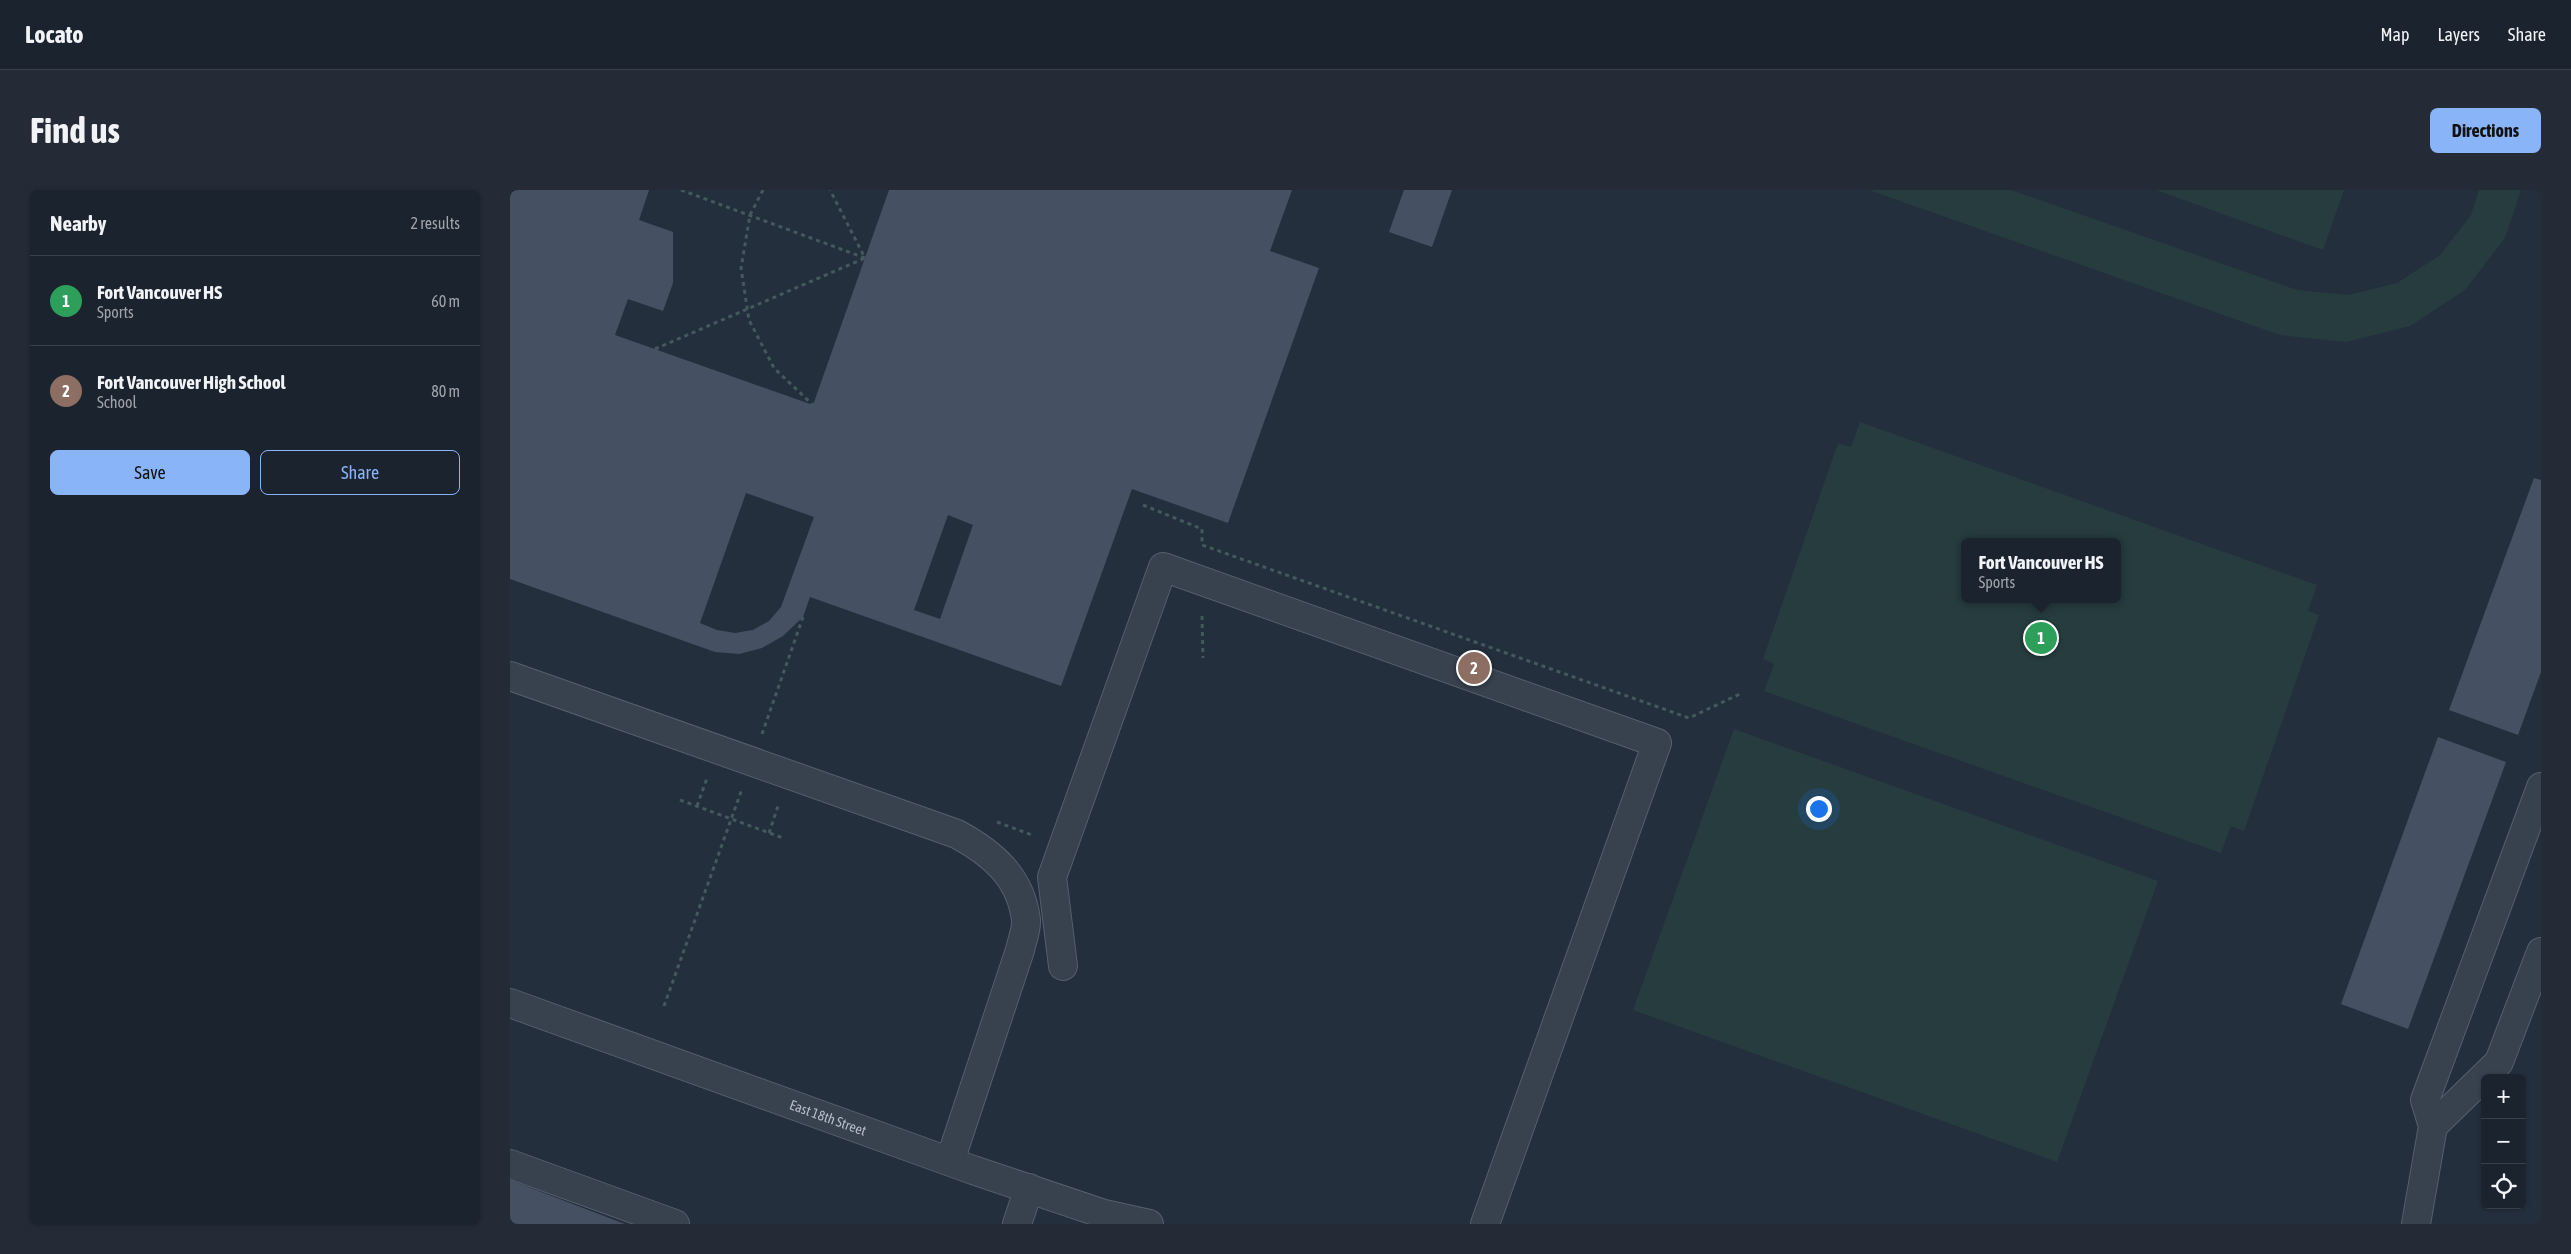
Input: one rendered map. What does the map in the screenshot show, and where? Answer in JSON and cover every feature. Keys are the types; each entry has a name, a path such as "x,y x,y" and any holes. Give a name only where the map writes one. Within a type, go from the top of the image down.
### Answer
{"street":[{"path":"1064,966 1052,877 1163,567 1657,743 1486,1224"},
{"path":"510,676 956,834 983,848 1004,868 1019,893 1027,921 1020,950 950,1161"},
{"path":"2416,1224 2433,1126 2425,1100 2541,787"},
{"path":"2433,1126 2499,1062 2541,952"},
{"name":"East 18th Street","path":"510,1003 950,1161 1104,1214 1148,1224"},
{"path":"510,1164 674,1224"},
{"path":"1016,1224 1029,1188"}],"path":[{"path":"681,190 865,258"},
{"path":"763,190 750,215 741,268 749,320 774,368 813,405"},
{"path":"830,190 865,258"},
{"path":"655,349 865,258"},
{"path":"1143,506 1202,529 1202,545 1689,718 1742,694"},
{"path":"1202,616 1203,658"},
{"path":"664,1006 803,617"},
{"path":"697,806 707,778"},
{"path":"680,800 783,838"},
{"path":"769,833 779,803"}],"green space":[{"path":"1869,190 2011,190 2297,290 2348,295 2397,283 2440,255 2471,215 2479,190 2521,190 2505,238 2465,290 2410,326 2346,342 2280,335"},
{"path":"2156,190 2344,190 2323,250"},
{"path":"1860,422 2317,585 2308,611 2319,615 2244,831 2231,826 2221,853 1764,691 1774,664 1763,659 1838,443 1851,447"},
{"path":"1734,729 2158,881 2057,1162 1633,1010"}],"building":[{"path":"510,190 649,190 639,220 673,232 673,283 663,311 628,299 615,335 813,405 889,190 1292,190 1270,251 1319,268 1228,523 1132,489 1061,686 810,597 803,617 783,636 762,648 739,654 715,652 510,579","holes":["746,493 814,517 781,607 769,621 753,630 735,633 717,630 700,623","948,515 973,525 940,619 914,610"]},
{"path":"1404,190 1452,190 1432,247 1389,232"},
{"path":"2534,478 2541,480 2541,672 2518,735 2449,710"},
{"path":"2438,737 2506,762 2408,1029 2341,1004"},
{"path":"510,1180 625,1224 510,1224"}],"place":[{"name":"Fort Vancouver HS","path":"2041,638"},
{"name":"Fort Vancouver High School","path":"1474,668"}]}
